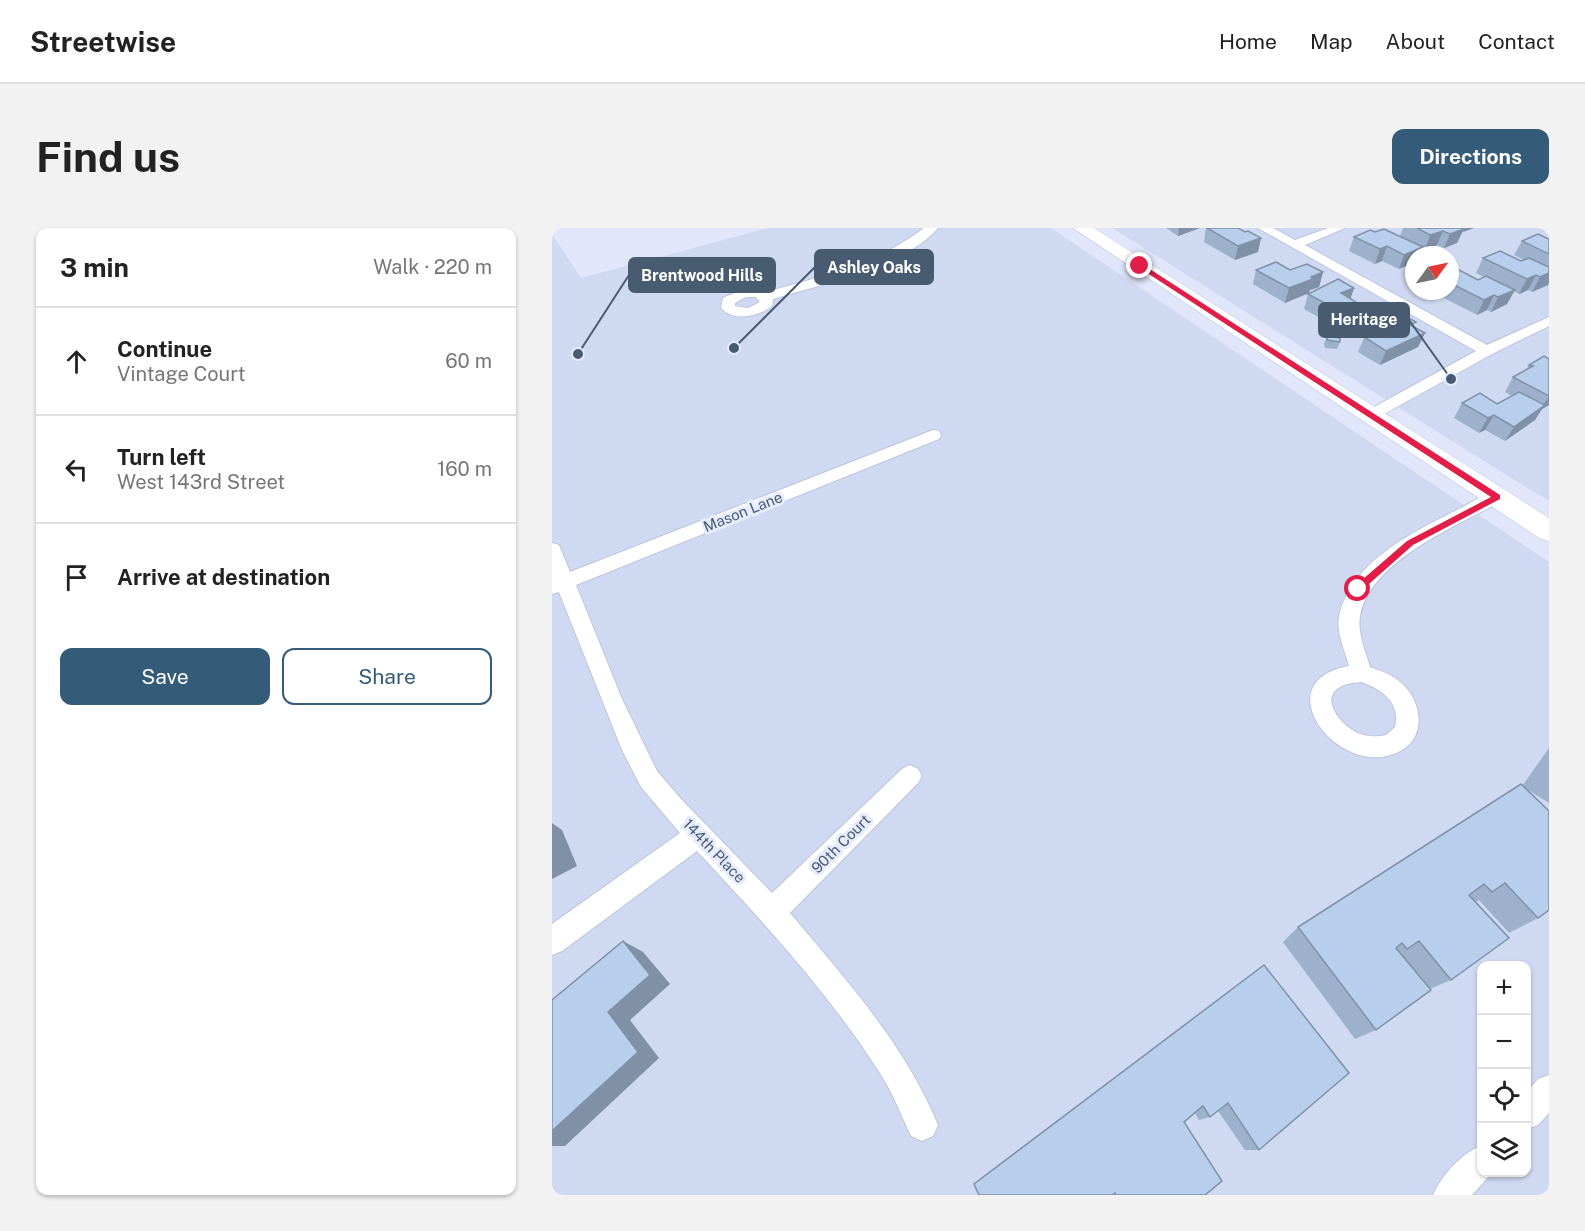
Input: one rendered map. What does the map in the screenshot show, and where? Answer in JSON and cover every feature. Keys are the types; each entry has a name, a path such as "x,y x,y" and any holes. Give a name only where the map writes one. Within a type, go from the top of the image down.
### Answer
{"main road":[{"path":"1082,228 1549,531"}],"street":[{"path":"766,297 876,263 905,249 932,228"},
{"path":"1264,228 1487,351"},
{"path":"1294,244 1339,228"},
{"path":"1371,415 1487,351 1549,321"},
{"name":"Mason Lane","path":"558,585 933,435"},
{"path":"1361,673 1349,619 1358,589 1410,543 1497,497"},
{"name":"144th Place","path":"552,550 558,585 630,743 649,779 698,835 772,912 866,1025 895,1070 922,1125"},
{"name":"90th Court","path":"772,912 910,776"},
{"path":"552,941 698,835"},
{"path":"1531,1110 1549,1090"},
{"path":"1449,1195 1477,1166"}],"shaded area":[{"path":"768,228 1051,228 1549,562 1549,1195 552,1195 552,234 581,278"},
{"path":"1112,228 1549,228 1549,501"}],"building":[{"path":"1207,228 1238,228 1261,238 1238,246"},
{"path":"1417,228 1464,229 1450,234 1443,231 1430,235"},
{"path":"1384,229 1421,246 1405,246 1404,255 1387,246 1380,249 1354,237 1370,230 1375,232"},
{"path":"1538,234 1549,239 1549,254 1522,241"},
{"path":"1500,251 1521,261 1529,258 1549,267 1549,273 1527,279 1483,258"},
{"path":"1276,262 1290,270 1307,264 1323,272 1311,277 1313,279 1289,288 1256,270"},
{"path":"1459,270 1478,280 1486,276 1515,290 1484,300 1459,288"},
{"path":"1338,279 1354,288 1341,293 1364,307 1345,314 1308,294"},
{"path":"1395,311 1416,322 1410,325 1425,333 1386,351 1364,337 1383,328 1371,322"},
{"path":"1327,336 1340,338 1340,342 1327,340"},
{"path":"1544,356 1549,359 1549,396 1513,377 1533,366 1529,365"},
{"path":"1519,392 1545,405 1514,427 1494,415 1488,418 1462,403 1480,393 1497,404"},
{"path":"1521,784 1549,811 1549,910 1538,918 1505,883 1492,892 1484,884 1469,895 1509,938 1451,980 1419,941 1407,949 1402,943 1396,948 1431,990 1376,1030 1298,927"},
{"path":"623,941 650,975 608,1012 638,1052 552,1131 552,1000"},
{"path":"1264,965 1349,1073 1259,1150 1228,1103 1210,1117 1203,1106 1184,1122 1222,1181 1205,1195 1116,1195 1115,1193 1112,1195 979,1195 974,1184"}],"place":[{"name":"Ashley Oaks","path":"734,348"},
{"name":"Brentwood Hills","path":"578,354"},
{"name":"Heritage","path":"1451,379"}],"route":[{"path":"1140,266 1497,497 1410,543 1358,589"}]}
